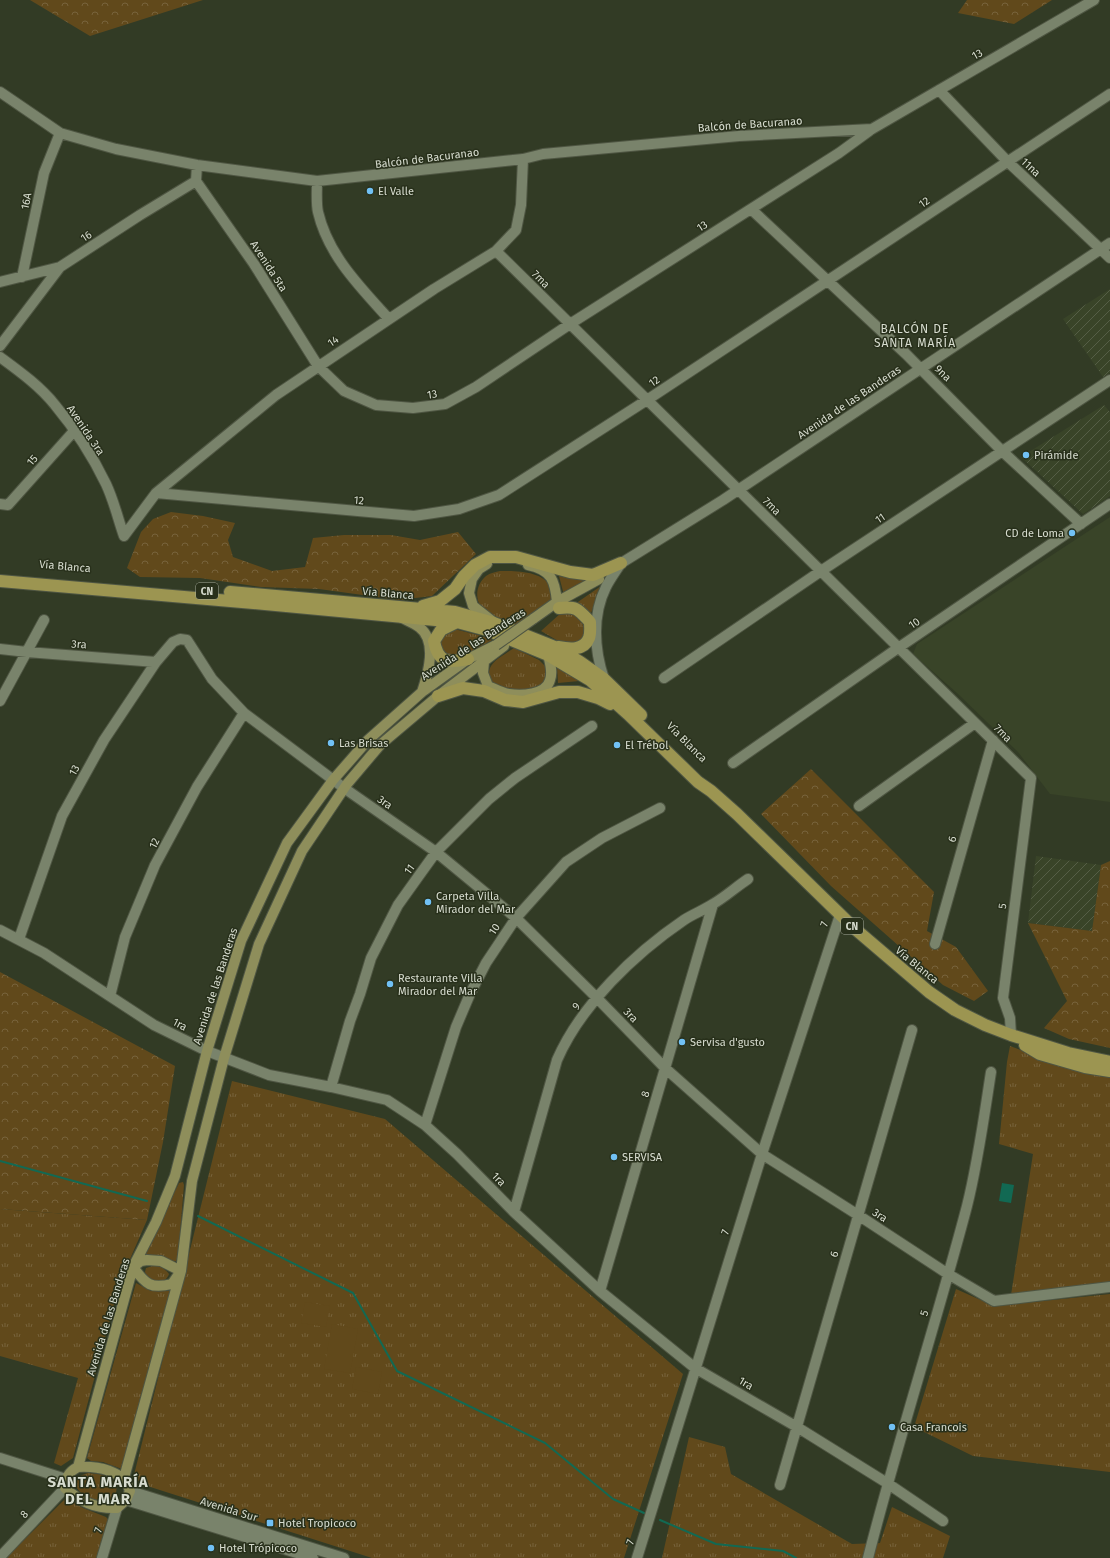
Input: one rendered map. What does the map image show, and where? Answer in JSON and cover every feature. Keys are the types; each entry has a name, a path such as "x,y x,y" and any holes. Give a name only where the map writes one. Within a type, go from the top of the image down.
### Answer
{"highway":[{"path":"415,608 440,601 455,589 464,576 475,565 490,557 516,557 570,572 593,575 621,563"},
{"name":"Vía Blanca","path":"0,574 415,608 455,612 494,623 552,651 590,680 628,714 698,782 712,791 737,814 840,915 876,948 929,992 955,1010 1011,1036 1068,1053 1110,1062"},
{"name":"Vía Blanca","path":"0,581 399,616 456,622 487,630 552,651 580,662 604,678 704,777 712,791"},
{"path":"552,651 580,647 590,637 590,622 581,612 572,607 558,605"},
{"path":"456,622 441,630 434,641 436,651 442,659 452,662 468,659"},
{"path":"438,696 463,688 484,692 505,700 523,702 559,692 578,692 598,698 628,714"},
{"path":"1011,1036 1040,1054 1085,1067 1110,1072"}],"main road":[{"path":"494,623 473,606 469,593 472,579 479,569 492,562 516,563 533,566 548,574 555,584 558,605"},
{"name":"Avenida de las Banderas","path":"78,1467 133,1268 156,1222 175,1176 207,1051 244,934 287,843 333,780 368,740 422,692 468,659 500,645 599,579"},
{"path":"399,616 420,627 427,639 430,653 429,670 422,692"},
{"name":"Avenida de las Banderas","path":"124,1478 181,1271 192,1181 224,1058 258,944 302,851 344,788 380,745 438,696 484,662 500,645"},
{"path":"484,662 483,673 488,686 507,694 526,695 542,690 550,681 552,670 552,651"},
{"path":"161,1261 181,1271 172,1284 159,1287 148,1284 133,1268 141,1262 161,1261"},
{"path":"92,1466 110,1471 124,1478 128,1496 117,1508 105,1508 91,1505 75,1498 65,1484 71,1471 78,1467 92,1466"}],"street":[{"name":"13","path":"318,366 344,391 376,405 413,408 445,404 476,387 570,324 839,153 872,129 1094,0"},
{"name":"11na","path":"938,90 1008,161 1110,258"},
{"name":"Balcón de Bacuranao","path":"0,92 60,133 116,149 197,165 316,181 523,158 543,154 739,136 872,129"},
{"name":"12","path":"156,493 414,516 459,509 499,495 647,400 1110,94"},
{"name":"16A","path":"22,276 44,173 60,133"},
{"name":"14","path":"124,536 156,493 276,395 434,289 496,251 516,230 522,205 523,158"},
{"path":"196,181 197,165"},
{"name":"16","path":"0,346 60,266 196,181"},
{"name":"Avenida 5ta","path":"196,181 254,264 318,366"},
{"path":"316,181 318,212 332,249 356,283 389,319"},
{"name":"9na","path":"751,209 921,369 1002,451 1080,524"},
{"name":"Avenida de las Banderas","path":"599,579 621,563 738,490 1110,243"},
{"name":"7ma","path":"496,251 1031,778"},
{"path":"0,282 60,266"},
{"name":"Avenida 3ra","path":"0,357 30,380 55,404 74,431 92,458 107,485 124,536"},
{"name":"11","path":"664,678 821,571 1110,380"},
{"name":"15","path":"4,504 74,431"},
{"name":"10","path":"733,763 898,648 1110,504"},
{"path":"604,678 598,660 596,636 597,619 600,602 606,587 621,563"},
{"path":"0,701 44,620"},
{"name":"13","path":"19,939 62,816 104,740 156,662 173,642 180,639 187,640"},
{"name":"3ra","path":"187,640 212,679 244,712 333,780 436,852 516,918 665,1068 762,1154 948,1274 994,1301 1110,1287"},
{"name":"3ra","path":"0,649 156,662"},
{"name":"12","path":"110,996 125,937 155,865 197,787 244,712"},
{"path":"859,806 975,723"},
{"name":"11","path":"331,1087 350,1021 371,958 398,905 436,852 489,799 515,778 592,726"},
{"name":"6","path":"935,944 992,740"},
{"name":"5","path":"1011,1036 1010,1018 1002,998 1031,778"},
{"name":"10","path":"425,1125 456,1027 470,994 486,962 516,918 566,862 602,838 660,808"},
{"name":"9","path":"514,1212 556,1060 573,1029 620,971 683,921 713,904 748,879"},
{"name":"8","path":"600,1291 713,904"},
{"name":"7","path":"637,1558 762,1154 840,915"},
{"name":"1ra","path":"0,930 44,953 154,1025 207,1051 270,1075 387,1100 425,1125 457,1154 514,1212 600,1291 695,1368 796,1427 887,1483 943,1521"},
{"name":"6","path":"780,1485 912,1030"},
{"name":"5","path":"868,1558 887,1483 967,1205 991,1072"},
{"path":"0,1458 65,1484"},
{"name":"8","path":"0,1557 65,1484"},
{"name":"Avenida Sur","path":"128,1496 313,1558"},
{"name":"Avenida Sur","path":"128,1496 344,1558"},
{"name":"7","path":"102,1558 117,1508"}],"shaded area":[{"path":"1110,289 1110,373 1103,377 1063,319"},
{"path":"1104,405 1110,412 1110,496 1083,514 1021,457"},
{"path":"1110,517 1110,802 1050,794 1018,752 957,693 913,654 917,644"},
{"path":"1036,856 1101,865 1092,931 1028,923"},
{"path":"1002,1183 1014,1185 1011,1203 999,1201"}],"green space":[{"path":"30,0 203,0 90,36"},
{"path":"967,0 1052,0 1014,24 958,13"},
{"path":"171,512 203,516 235,523 228,540 233,557 272,571 305,567 313,538 344,535 391,535 420,540 458,532 476,554 432,596 399,600 319,589 261,587 200,578 140,577 127,568 141,532 153,519"},
{"path":"500,571 529,573 542,578 551,588 553,598 517,625 491,615 483,610 478,600 477,595 479,585 486,576"},
{"path":"559,576 587,580 564,595"},
{"path":"601,586 591,613 575,604"},
{"path":"561,613 578,615 588,629 580,643 560,642 541,631"},
{"path":"454,629 492,640 464,656 446,655 440,646 441,638 442,635"},
{"path":"514,648 539,660 547,668 548,677 540,686 527,691 514,691 507,690 489,681 490,669 495,661"},
{"path":"557,667 579,681 558,683"},
{"path":"811,769 934,892 927,931 956,947 988,991 974,1001 943,985 831,886 761,814"},
{"path":"1110,861 1110,1048 1069,1039 1044,1028 1067,1001 1028,923 1092,931 1101,865"},
{"path":"0,972 175,1066 163,1142 147,1220 0,1209"},
{"path":"1010,1046 1051,1062 1110,1076 1110,1284 1011,1295 1033,1154 999,1144"},
{"path":"232,1081 385,1119 683,1374 624,1558 372,1558 141,1484 134,1475"},
{"path":"183,1182 178,1257 176,1261 173,1262 146,1254 146,1251 179,1183"},
{"path":"0,1209 147,1220 120,1282 73,1458 61,1466 54,1463 78,1378 0,1356"},
{"path":"156,1265 163,1268 169,1274 167,1278 157,1281 149,1278 145,1272 146,1268"},
{"path":"136,1283 151,1291 171,1291 122,1469 103,1462 91,1461 87,1458"},
{"path":"956,1289 994,1306 1110,1294 1110,1472 973,1456 914,1427"},
{"path":"305,1302 330,1306 326,1327 301,1323"},
{"path":"332,1324 358,1329 350,1373 324,1369"},
{"path":"356,1367 382,1372 378,1394 352,1389"},
{"path":"689,1437 725,1447 731,1474 852,1544 880,1543 892,1507 950,1536 943,1558 662,1558"},
{"path":"88,1473 105,1475 116,1483 115,1495 109,1501 99,1501 89,1498 80,1492 76,1485 77,1478"},
{"path":"66,1498 83,1508 106,1517 109,1521 97,1558 6,1558"}],"waterway":[{"path":"0,1161 147,1201"},
{"path":"198,1216 353,1293 397,1371 545,1443 613,1499 644,1513"},
{"path":"660,1520 716,1544 783,1551 796,1558"}],"place":[{"name":"El Valle","path":"370,191"},
{"name":"Pirámide","path":"1026,455"},
{"name":"CD de Loma","path":"1072,533"},
{"name":"Las Brisas","path":"331,743"},
{"name":"El Trébol","path":"617,745"},
{"name":"Carpeta Villa Mirador del Mar","path":"428,902"},
{"name":"Restaurante Villa Mirador del Mar","path":"390,984"},
{"name":"Servisa d'gusto","path":"682,1042"},
{"name":"SERVISA","path":"614,1157"},
{"name":"Casa Francois","path":"892,1427"},
{"name":"Hotel Tropicoco","path":"270,1523"},
{"name":"Hotel Trópicoco","path":"211,1548"}],"district":[{"name":"BALCÓN DE SANTA MARÍA","path":"915,336"},
{"name":"SANTA MARÍA DEL MAR","path":"98,1490"}]}
